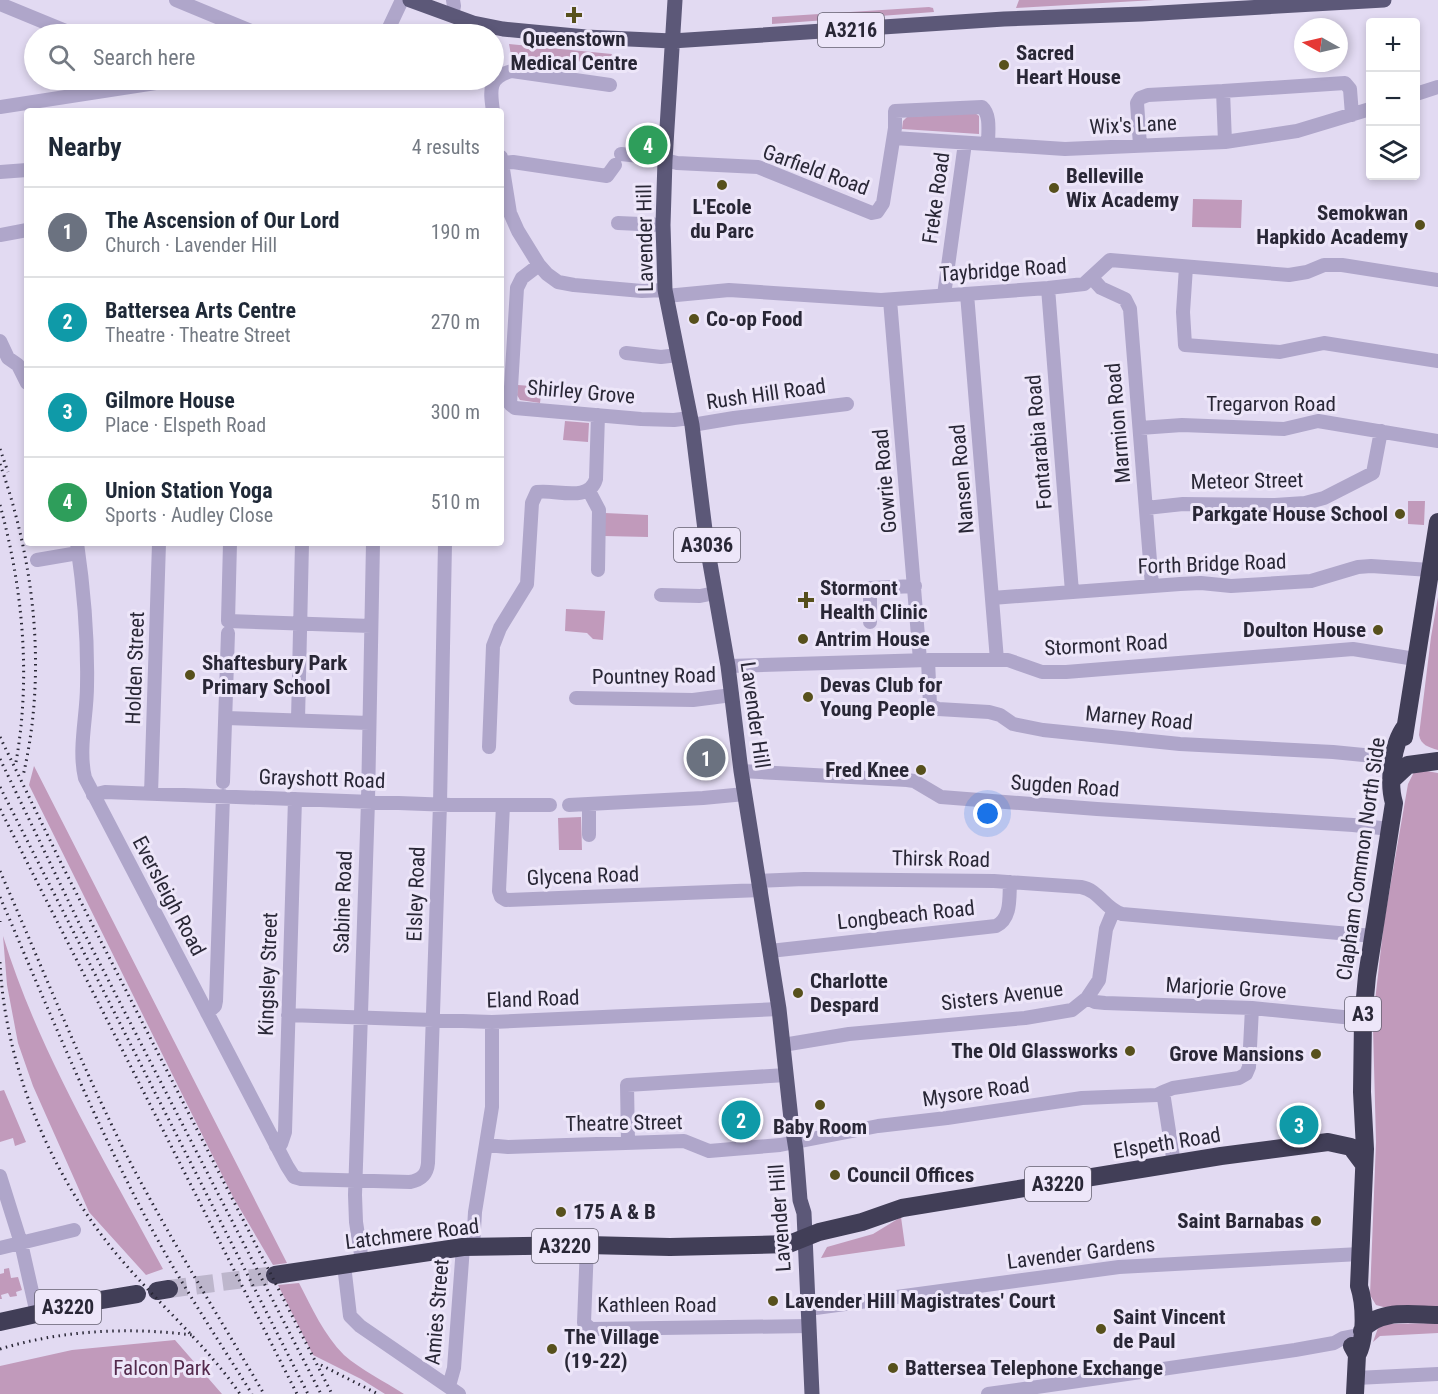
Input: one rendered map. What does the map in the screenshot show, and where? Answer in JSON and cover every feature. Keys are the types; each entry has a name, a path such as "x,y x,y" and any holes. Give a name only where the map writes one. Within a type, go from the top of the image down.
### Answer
{"highway":[{"name":"Clapham Common North Side","path":"1357,1301 1365,1149 1363,1019 1373,936 1394,803 1391,792 1405,727 1438,522"},
{"name":"Clapham Common North Side","path":"1405,727 1411,735 1413,747 1438,761"},
{"path":"1397,768 1413,763 1438,761"},
{"name":"Elspeth Road","path":"805,1236 862,1222 902,1208 1174,1164 1328,1142 1351,1132 1363,1117"},
{"name":"Elspeth Road","path":"1328,1142 1351,1147 1364,1163"},
{"name":"Latchmere Road","path":"275,1275 468,1247 770,1245 789,1244 805,1236"},
{"name":"A3220","path":"0,1322 136,1294"},
{"path":"1357,1301 1387,1315"},
{"name":"A3","path":"1355,1386 1357,1355 1352,1347 1357,1334 1357,1301"},
{"path":"1357,1334 1369,1322 1387,1315 1438,1315"}],"main road":[{"name":"A3216","path":"410,0 452,8 478,24"},
{"name":"A3036","path":"672,41 675,0"},
{"name":"A3216","path":"504,29 586,37 672,41 722,40 1004,20 1384,0"},
{"name":"Lavender Hill","path":"672,41 663,225 666,293 691,422 715,593 728,666 741,771 779,1009 805,1236 812,1394"}],"street":[{"path":"176,0 234,24"},
{"path":"391,24 402,0"},
{"path":"0,4 49,24"},
{"path":"504,74 512,71 610,85"},
{"path":"1140,145 1137,103 1140,98 1148,95 1345,83 1350,89 1352,115"},
{"path":"1420,93 1438,87"},
{"path":"0,107 106,90"},
{"path":"491,90 493,108"},
{"path":"1222,91 1226,142"},
{"path":"894,138 895,111 982,107 988,117 988,144"},
{"name":"Wix's Lane","path":"894,138 1065,149 1226,142 1297,131 1366,111"},
{"name":"Garfield Road","path":"665,160 677,163 758,167 872,213 877,212 883,203 894,138"},
{"name":"Freke Road","path":"944,295 965,143"},
{"path":"504,160 607,176 618,160 665,160"},
{"path":"0,172 24,170"},
{"path":"504,172 512,219 539,265"},
{"path":"618,223 663,225"},
{"path":"0,235 24,231"},
{"name":"Taybridge Road","path":"539,265 552,279 563,284 666,293 729,290 890,300 1084,284 1110,260 1289,275 1324,266 1342,265 1438,279"},
{"name":"Shirley Grove","path":"539,265 518,284 507,345 509,398 513,407 691,422"},
{"path":"1186,267 1183,312 1185,345 1280,352 1324,343 1438,360"},
{"name":"Marmion Road","path":"1092,278 1101,288 1125,299 1129,306 1152,586"},
{"name":"Fontarabia Road","path":"1048,288 1072,591"},
{"name":"Nansen Road","path":"967,294 998,660"},
{"name":"Gowrie Road","path":"890,300 915,586 924,660"},
{"path":"0,341 8,358 21,359"},
{"path":"627,353 661,357 678,355"},
{"name":"Rush Hill Road","path":"691,422 847,404"},
{"path":"489,747 493,646 500,628 527,584 532,503 537,492 582,493 595,485 598,415"},
{"name":"Tregarvon Road","path":"1140,428 1182,425 1284,429 1318,421 1438,441"},
{"name":"Meteor Street","path":"1146,508 1183,504 1288,505 1324,498 1373,473 1381,431"},
{"path":"589,490 599,510 598,570"},
{"name":"Holden Street","path":"151,794 159,546"},
{"path":"207,1012 216,1001 230,546"},
{"path":"298,720 302,546"},
{"name":"Sabine Road","path":"353,1263 368,801 373,546"},
{"name":"Elsley Road","path":"356,1181 410,1182 419,1180 425,1174 428,1163 440,804 445,546"},
{"name":"Eversleigh Road","path":"37,560 78,548 87,650 83,766 85,778 93,795 289,1171 296,1178 356,1181"},
{"name":"Forth Bridge Road","path":"992,598 1201,583 1231,586 1311,581 1358,567 1371,566 1431,570"},
{"path":"870,622 870,588 915,586"},
{"path":"661,596 700,596 715,593"},
{"path":"228,627 300,623 371,626"},
{"name":"Stormont Road","path":"728,666 998,660 1013,661 1042,672 1058,672 1353,649 1415,659"},
{"name":"Marney Road","path":"924,660 929,700 933,708 989,712 1024,727 1180,744 1333,752 1397,768"},
{"name":"Pountney Road","path":"576,698 693,700 732,695"},
{"path":"226,718 369,723"},
{"name":"Sugden Road","path":"741,771 907,780 918,783 941,797 1097,810 1390,829"},
{"name":"Grayshott Road","path":"93,795 105,792 151,794 223,789 295,799 550,805"},
{"path":"569,806 745,794"},
{"name":"Kingsley Street","path":"276,1146 281,1144 285,1132 295,799"},
{"path":"589,835 590,804"},
{"name":"Glycena Road","path":"503,805 499,891 501,897 506,900 760,886"},
{"name":"Thirsk Road","path":"760,886 773,879 1010,882 1090,889 1113,912"},
{"name":"Longbeach Road","path":"770,951 996,926 1005,920 1008,914 1010,882"},
{"path":"1113,912 1154,918 1373,936"},
{"name":"Sisters Avenue","path":"783,1045 849,1034 1064,1013 1080,1006 1099,980 1106,929 1113,912"},
{"name":"Marjorie Grove","path":"1087,998 1105,1003 1252,1008 1363,1019"},
{"name":"Mysore Road","path":"795,1143 878,1126 1082,1098 1157,1095 1173,1088 1239,1078 1246,1074 1249,1067 1252,1008"},
{"name":"Eland Road","path":"288,1015 492,1022 779,1009"},
{"name":"Amies Street","path":"454,1390 463,1265 475,1212 492,1107 492,1022"},
{"path":"628,1142 627,1085 786,1075"},
{"path":"1163,1092 1174,1164"},
{"name":"Theatre Street","path":"486,1145 688,1141 709,1151 795,1143"},
{"path":"0,1176 21,1243 37,1314"},
{"path":"0,1248 74,1230"},
{"name":"Kathleen Road","path":"587,1245 585,1323 591,1329 809,1326"},
{"name":"Lavender Gardens","path":"808,1309 1119,1267 1360,1254"},
{"name":"Amies Street","path":"353,1263 350,1316 360,1326 454,1390"},
{"path":"988,1394 1296,1350 1334,1343 1357,1334"},
{"path":"1355,1386 1438,1374"}],"green space":[{"path":"1019,0 1155,0 1016,8"},
{"path":"933,8 934,12 772,24 772,17"},
{"path":"509,44 612,54 608,64 511,55"},
{"path":"975,113 979,116 979,134 902,129 903,121 907,117"},
{"path":"1193,199 1242,200 1241,228 1192,227"},
{"path":"518,385 542,387 540,403 520,400 517,395"},
{"path":"565,421 589,423 588,442 563,440"},
{"path":"1408,501 1425,501 1424,525 1408,524"},
{"path":"605,513 648,515 648,537 604,536"},
{"path":"1438,597 1438,750 1426,745 1421,741 1419,735"},
{"path":"566,609 605,611 603,640 593,639 587,633 565,631"},
{"path":"34,766 287,1263 273,1265 233,1197 29,785"},
{"path":"1414,772 1438,773 1438,1307 1387,1308 1376,1305 1370,1295 1376,1142 1373,1027 1384,922 1408,784"},
{"path":"581,817 582,850 559,850 558,818"},
{"path":"3,936 35,1022 54,1064 96,1147 163,1269 146,1275 89,1212 33,1086 18,1043 7,985"},
{"path":"4,1090 26,1142 15,1146 13,1138 0,1142 0,1091"},
{"path":"901,1217 905,1246 821,1258 827,1247 873,1234"},
{"path":"9,1268 11,1278 18,1277 22,1290 16,1292 17,1296 10,1297 8,1293 1,1295 2,1299 0,1299 0,1274 4,1273 4,1269"},
{"path":"299,1283 324,1330 344,1355 365,1371 404,1394 385,1394 313,1355 278,1285"},
{"path":"1438,1323 1438,1333 1380,1336 1373,1342 1378,1328 1385,1324"},
{"name":"Falcon Park","path":"175,1340 222,1394 0,1394 0,1366 72,1350"}],"tunnel":[{"path":"169,1289 275,1275"}],"railway":[{"path":"0,449 8,472"},
{"path":"0,464 22,540 34,618 34,698 23,776"},
{"path":"0,505 19,601 24,665 21,730 16,762"},
{"path":"0,737 63,867 332,1394"},
{"path":"0,759 79,923 321,1394"},
{"path":"0,787 308,1394"},
{"path":"0,809 297,1394"},
{"path":"0,871 78,1052 128,1158 177,1247 264,1394"},
{"path":"0,897 74,1068 133,1194 178,1276 252,1394"},
{"path":"0,962 4,1003 23,1084 38,1123 76,1198 99,1232 125,1264 184,1327 240,1394"},
{"path":"0,1349 48,1338 96,1332 144,1331 193,1335"},
{"path":"321,1365 378,1394"}],"place":[{"name":"Queenstown Medical Centre","path":"574,15"},
{"name":"Sacred Heart House","path":"1004,65"},
{"name":"Union Station Yoga","path":"648,145"},
{"name":"L'Ecole du Parc","path":"722,185"},
{"name":"Belleville Wix Academy","path":"1054,188"},
{"name":"Semokwan Hapkido Academy","path":"1420,225"},
{"name":"Co-op Food","path":"694,319"},
{"name":"Parkgate House School","path":"1400,514"},
{"name":"Stormont Health Clinic","path":"806,600"},
{"name":"Doulton House","path":"1378,630"},
{"name":"Antrim House","path":"803,639"},
{"name":"Shaftesbury Park Primary School","path":"190,675"},
{"name":"Devas Club for Young People","path":"808,697"},
{"name":"The Ascension of Our Lord","path":"706,758"},
{"name":"Fred Knee","path":"921,770"},
{"name":"Charlotte Despard","path":"798,993"},
{"name":"The Old Glassworks","path":"1130,1051"},
{"name":"Grove Mansions","path":"1316,1054"},
{"name":"Baby Room","path":"820,1105"},
{"name":"Battersea Arts Centre","path":"741,1120"},
{"name":"Gilmore House","path":"1299,1125"},
{"name":"Council Offices","path":"835,1175"},
{"name":"175 A & B","path":"561,1212"},
{"name":"Saint Barnabas","path":"1316,1221"},
{"name":"Lavender Hill Magistrates' Court","path":"773,1301"},
{"name":"Saint Vincent de Paul","path":"1101,1329"},
{"name":"The Village (19-22)","path":"552,1349"},
{"name":"Battersea Telephone Exchange","path":"893,1368"}]}
